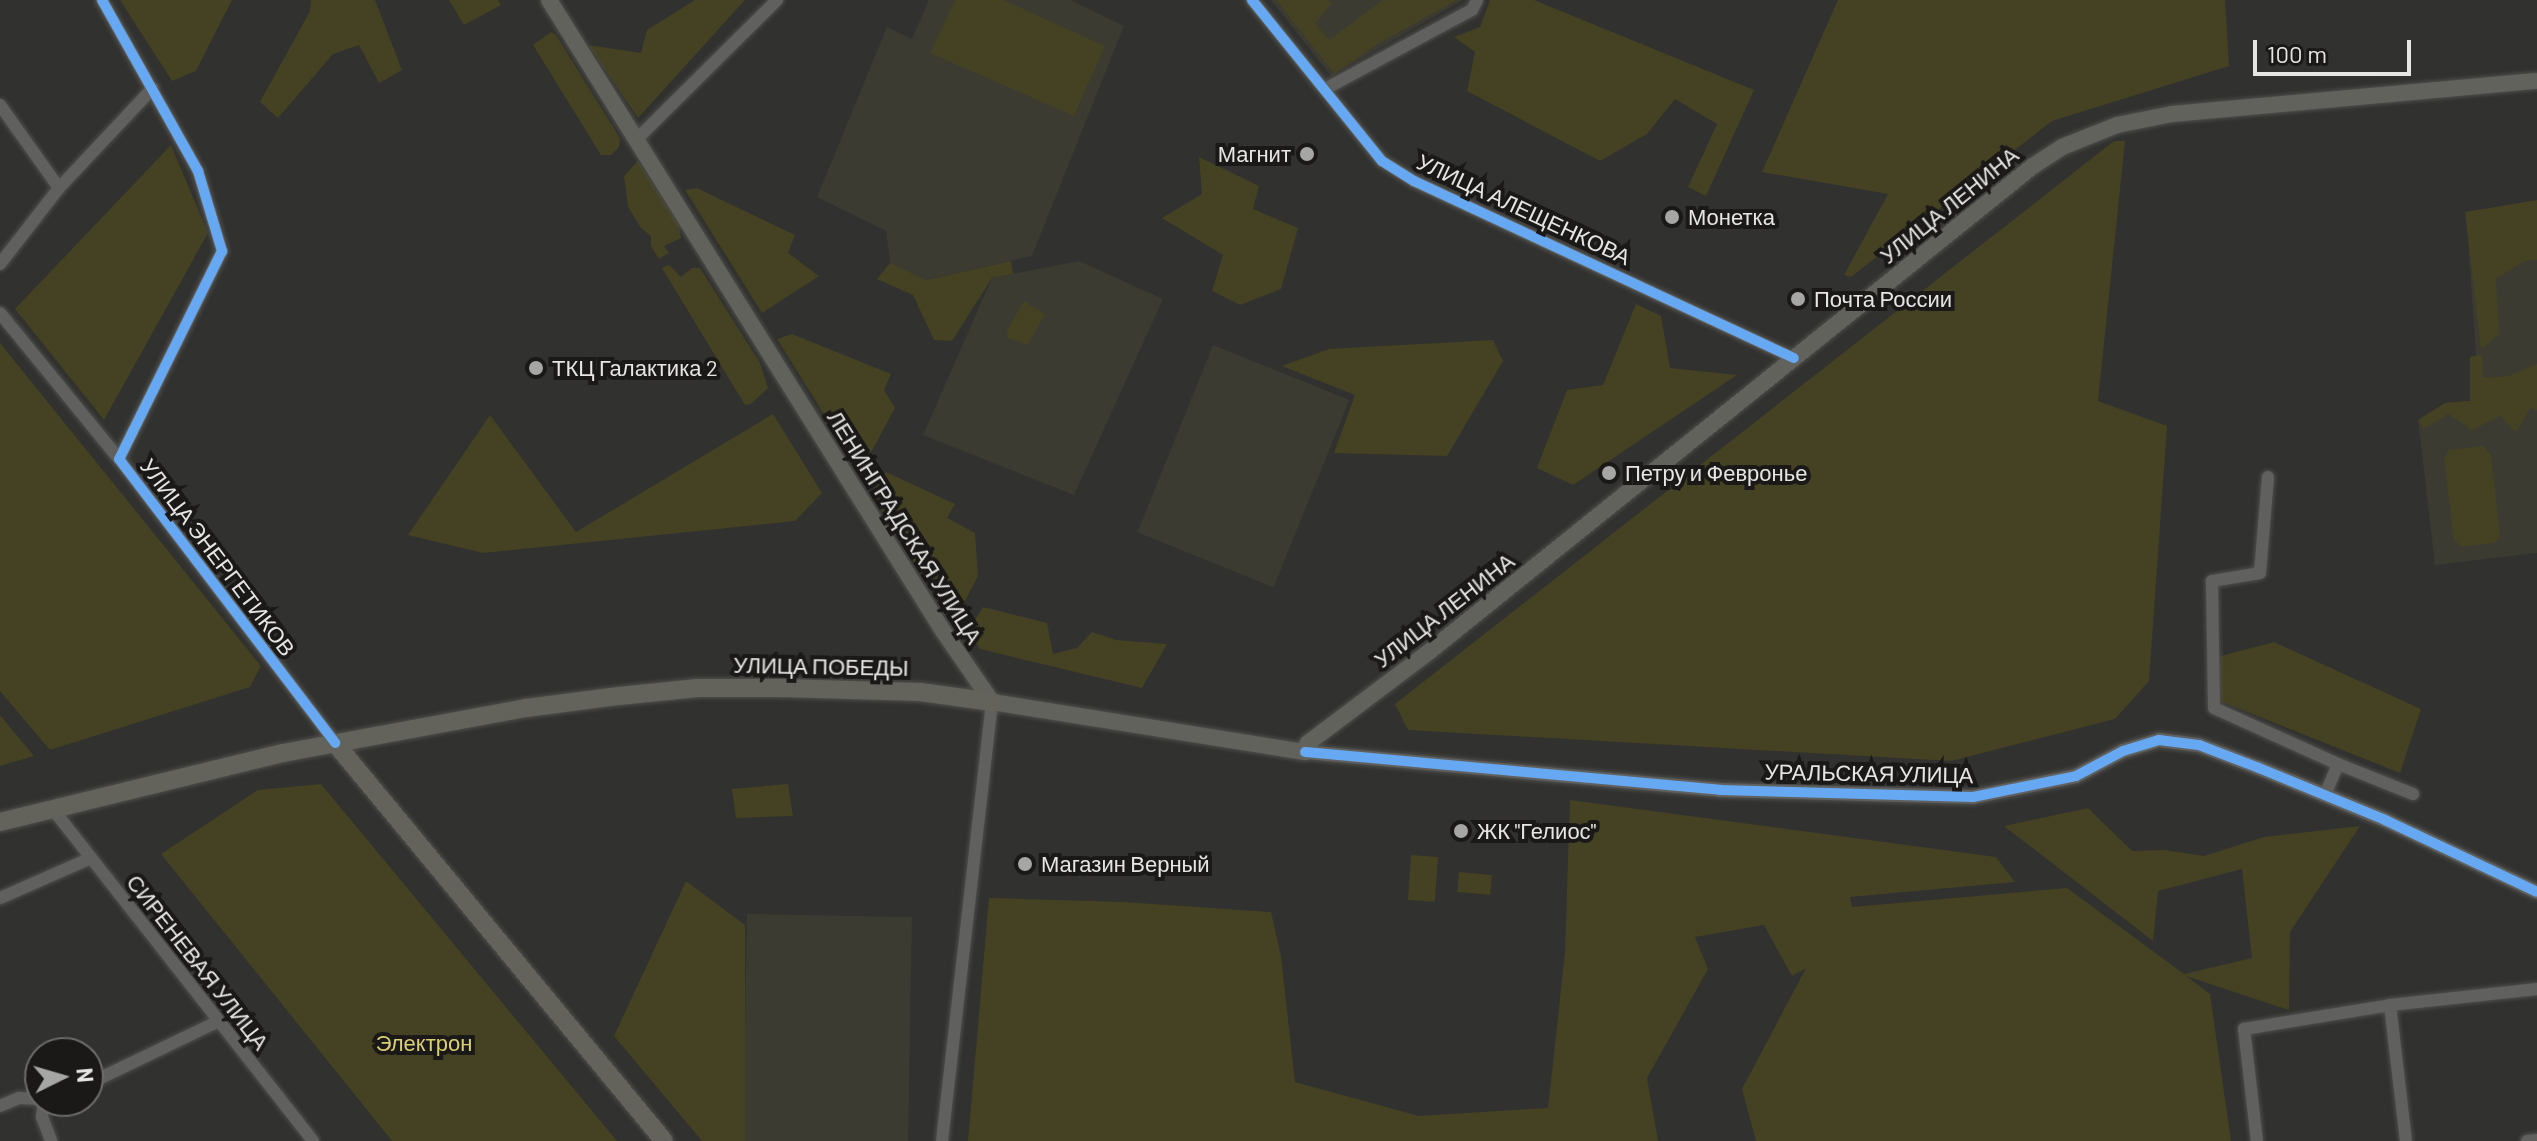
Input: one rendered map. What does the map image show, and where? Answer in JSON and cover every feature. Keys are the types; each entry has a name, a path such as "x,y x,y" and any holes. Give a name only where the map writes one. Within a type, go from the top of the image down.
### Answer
{"main road":[{"name":"ЛЕНИНГРАДСКАЯ УЛИЦА","path":"549,0 943,631 992,702"},
{"name":"УЛИЦА ЛЕНИНА","path":"1305,752 1308,743 1430,651 2033,166 2086,136 2141,120 2243,105 2537,81"},
{"name":"УЛИЦА ПОБЕДЫ","path":"0,822 335,743 526,708 698,688 920,692 1305,752"},
{"name":"УЛИЦА ЭНЕРГЕТИКОВ","path":"335,743 664,1141"}],"street":[{"name":"УЛИЦА ЭНЕРГЕТИКОВ","path":"102,0 198,171 222,251 119,459 335,743"},
{"path":"636,140 777,0"},
{"name":"УЛИЦА АЛЕЩЕНКОВА","path":"1252,0 1382,161 1414,181 1794,358"},
{"path":"1325,89 1472,10 1477,0"},
{"path":"0,264 59,188 153,88"},
{"path":"0,105 59,188"},
{"path":"0,313 119,459"},
{"path":"2268,477 2260,573 2212,581 2214,708 2413,794"},
{"path":"942,1141 992,702"},
{"name":"УРАЛЬСКАЯ УЛИЦА","path":"1305,752 1720,790 1973,797 2076,776 2123,751 2159,740 2199,745 2325,795 2537,892"},
{"path":"2325,795 2338,764"},
{"name":"СИРЕНЕВАЯ УЛИЦА","path":"52,808 313,1141"},
{"path":"0,898 91,858"},
{"path":"2257,1141 2244,1029 2390,1005 2537,989"},
{"path":"2390,1005 2406,1141"},
{"path":"104,1076 219,1021"},
{"path":"0,1106 24,1098"},
{"path":"42,1117 51,1141"},
{"path":"2527,1141 2537,1140"}],"shaded area":[{"path":"929,0 1070,0 1124,26 1032,256 925,280 890,263 886,231 817,197 887,27 912,39"},
{"path":"1271,0 1463,0 1331,76"},
{"path":"2537,220 2537,380 2478,384 2467,225"},
{"path":"1079,261 1163,299 1074,495 923,435 992,278"},
{"path":"1213,345 1349,400 1274,587 1137,532"},
{"path":"2537,395 2537,553 2435,565 2418,420 2445,403"},
{"path":"747,914 912,917 908,1141 743,1141"}],"green space":[{"path":"120,0 232,0 196,71 172,81"},
{"path":"311,0 375,0 402,70 379,83 359,45 333,54 278,118 260,102 310,11"},
{"path":"449,0 498,0 501,5 464,25"},
{"path":"695,0 745,0 638,118 588,45 641,53 647,30"},
{"path":"955,0 1003,0 1105,46 1074,116 930,53"},
{"path":"1276,0 1329,0 1331,4 1315,23 1329,40 1383,0 1457,0 1381,42 1331,76 1333,72"},
{"path":"1490,0 1534,0 1754,90 1706,196 1688,187 1717,124 1675,99 1647,134 1600,161 1467,91 1475,52 1454,37 1480,27"},
{"path":"1838,0 2225,0 2229,66 2052,121 1851,277 1844,275 1888,194 1762,172"},
{"path":"551,32 556,35 620,138 619,147 611,155 601,155 533,45"},
{"path":"2114,141 2125,141 2098,401 2167,426 2149,681 2115,719 1951,761 1408,730 1395,704"},
{"path":"171,145 208,233 104,420 15,309"},
{"path":"1199,157 1259,186 1253,209 1298,228 1281,289 1240,305 1212,291 1223,255 1162,218 1202,194"},
{"path":"638,161 679,225 681,238 664,246 669,253 659,259 651,246 651,236 641,228 628,207 624,176"},
{"path":"697,188 795,235 788,253 819,276 762,313 685,190"},
{"path":"2537,200 2537,260 2524,261 2496,279 2499,334 2481,349 2465,212"},
{"path":"1011,261 1013,274 992,278 952,341 934,340 913,295 877,279 890,263 926,280"},
{"path":"669,265 681,277 692,268 700,268 760,363 768,388 751,404 745,405 662,268"},
{"path":"1024,301 1045,314 1028,345 1008,338 1007,330"},
{"path":"1636,304 1661,316 1670,368 1737,375 1573,485 1537,468 1567,390 1603,385"},
{"path":"792,334 891,374 884,390 895,408 869,456 850,456 777,339"},
{"path":"1493,340 1503,361 1447,456 1334,453 1355,395 1282,366 1329,349"},
{"path":"0,343 261,666 250,687 50,750 0,691"},
{"path":"2482,354 2483,378 2508,376 2537,364 2537,411 2531,407 2516,432 2500,416 2472,430 2448,414 2424,429 2418,420 2445,403 2470,401 2470,357"},
{"path":"773,414 822,493 795,521 483,553 408,535 490,415 576,532"},
{"path":"2483,446 2491,455 2500,536 2495,543 2462,547 2454,540 2444,458 2449,450"},
{"path":"886,472 955,504 947,518 975,533 978,576 958,614 947,615 871,493"},
{"path":"983,607 1047,623 1053,654 1077,648 1092,632 1116,640 1167,644 1142,688 980,649 968,631"},
{"path":"2274,642 2421,709 2400,773 2212,698 2217,657"},
{"path":"0,715 34,756 0,766"},
{"name":"Электрон","path":"321,784 617,1141 392,1141 161,854 258,790"},
{"path":"788,784 793,816 736,818 732,789"},
{"path":"1570,800 1996,857 2015,882 1850,897 1852,907 2067,888 2184,974 2252,958 2242,869 2158,891 2153,941 2004,826 2088,808 2132,851 2164,850 2204,856 2264,837 2360,826 2290,932 2289,1010 2186,976 2210,994 2231,1141 1756,1141 1742,1089 1806,968 1792,976 1764,925 1695,937 1708,969 1647,1078 1658,1141 968,1141 989,898 1123,902 1271,912 1281,956 1295,1082 1419,1116 1548,1108 1565,952"},
{"path":"1411,855 1438,857 1435,902 1408,900"},
{"path":"1459,872 1492,875 1490,895 1457,892"},
{"path":"686,881 745,925 745,1141 702,1141 614,1036"}],"cycle path":[{"path":"102,0 198,171 222,251 119,459 335,743"},
{"path":"1252,0 1382,161 1414,181 1794,358"},
{"path":"1305,752 1720,790 1973,797 2076,776 2123,751 2159,740 2199,745 2259,768 2385,820 2537,892"}],"place":[{"name":"Магнит","path":"1307,154"},
{"name":"Монетка","path":"1672,217"},
{"name":"Почта России","path":"1798,299"},
{"name":"ТКЦ Галактика 2","path":"536,368"},
{"name":"Петру и Февронье","path":"1609,473"},
{"name":"ЖК \"Гелиос\"","path":"1461,831"},
{"name":"Магазин Верный","path":"1025,864"}]}
